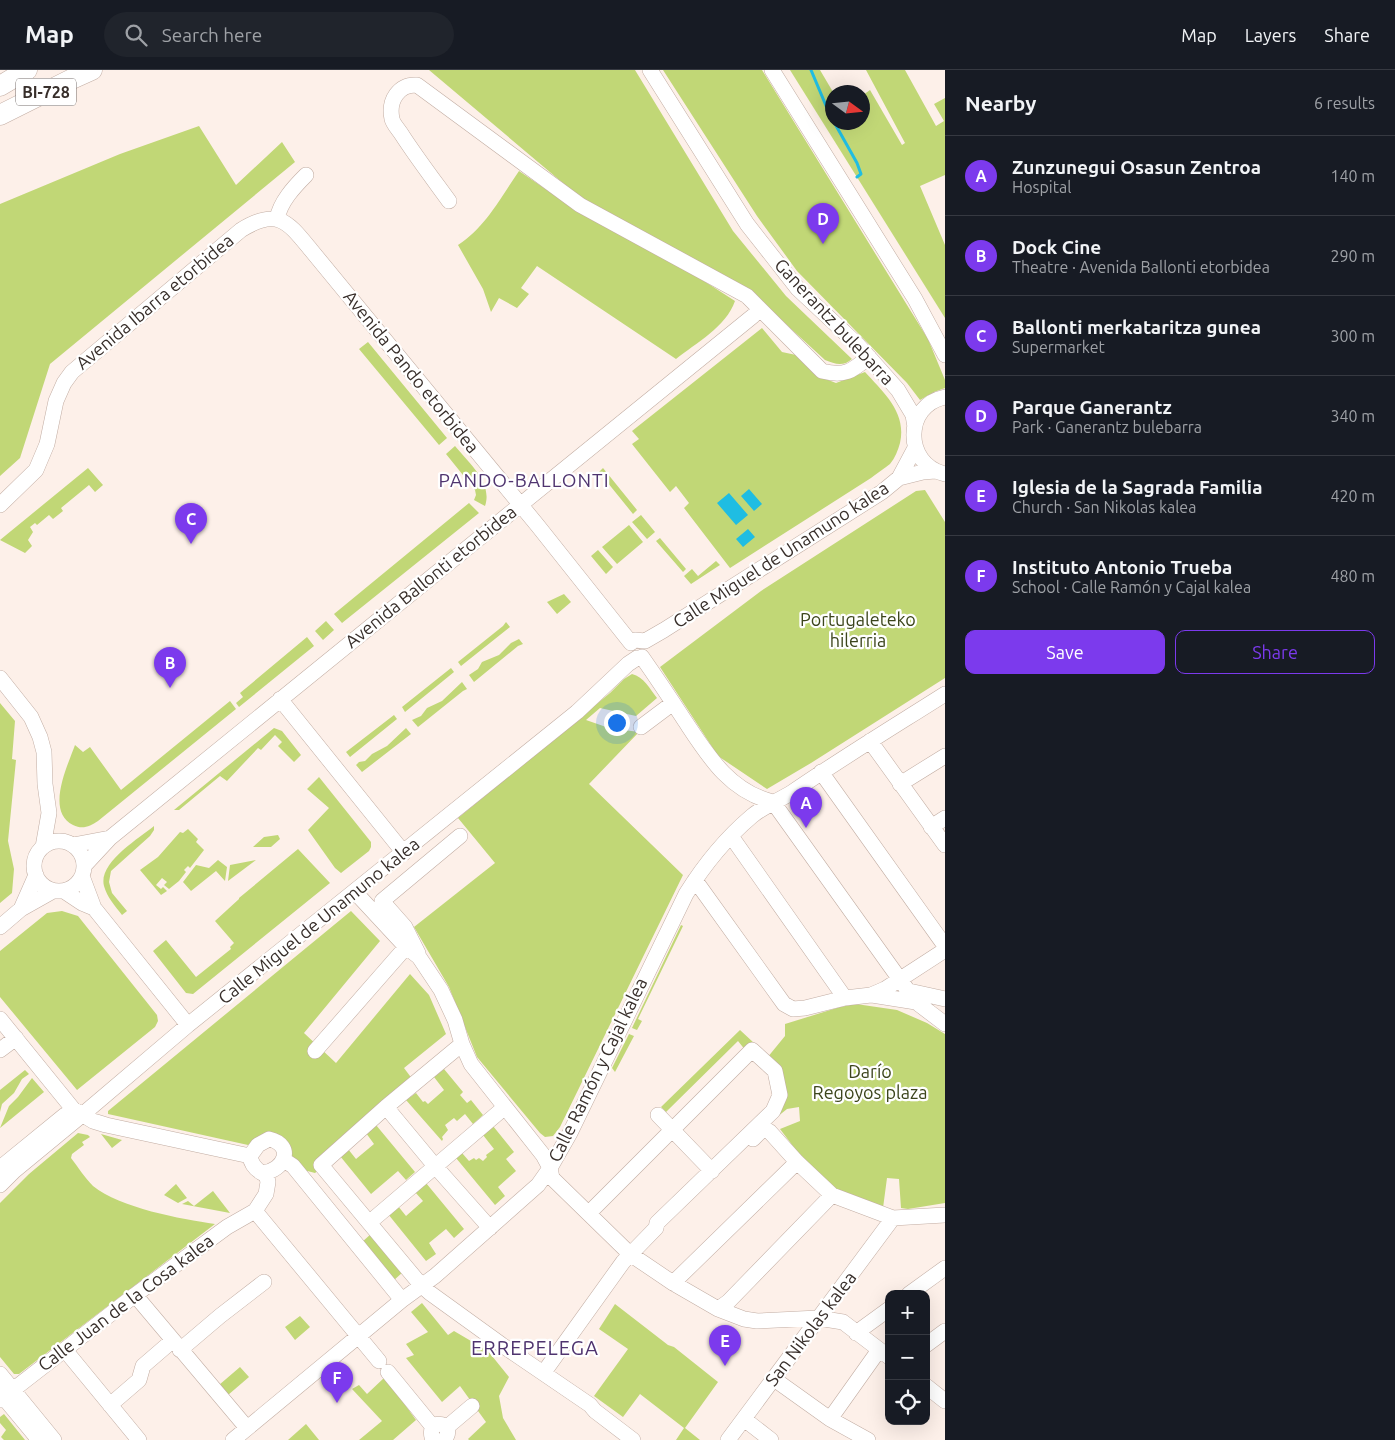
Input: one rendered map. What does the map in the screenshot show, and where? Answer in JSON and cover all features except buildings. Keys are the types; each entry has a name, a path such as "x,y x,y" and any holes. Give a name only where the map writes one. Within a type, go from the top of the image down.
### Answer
{"main road":[{"name":"BI-728","path":"0,86 27,70"},
{"name":"BI-728","path":"0,116 92,70"}],"street":[{"name":"Ganerantz bulebarra","path":"650,70 747,224 798,289 858,344 898,390 913,416 915,426"},
{"path":"772,70 915,298 945,355"},
{"path":"449,201 424,168 392,119 392,104 397,91 408,84 417,85 580,205 747,296 822,371 835,374 850,372 869,357"},
{"path":"277,219 278,212 293,188 306,175"},
{"name":"Avenida Pando etorbidea","path":"277,219 289,224 295,231 638,647 714,764 744,791 773,802"},
{"name":"Avenida Ibarra etorbidea","path":"0,505 36,470 47,444 56,401 64,383 72,372 241,230 256,221 277,219"},
{"name":"Avenida Ballonti etorbidea","path":"83,871 110,838 753,316"},
{"path":"942,474 926,466 913,442 915,426 923,410 931,402 945,397"},
{"path":"899,478 915,448"},
{"path":"899,478 923,472 942,474"},
{"name":"Calle Miguel de Unamuno kalea","path":"185,1022 355,892 402,849 577,712 628,664 638,647 882,492 899,478"},
{"path":"0,678 31,717 40,736 44,752 45,784 49,813 44,847"},
{"name":"Calle Ramón y Cajal kalea","path":"232,1440 402,1300 435,1276 538,1185 550,1168 570,1146 675,914 695,880 731,836 751,816 764,807 789,794 945,694"},
{"path":"280,700 402,849"},
{"path":"641,727 673,703"},
{"path":"870,741 945,845"},
{"path":"900,784 945,756"},
{"path":"821,772 945,946"},
{"path":"744,791 751,816"},
{"path":"773,802 909,991 945,1024"},
{"path":"49,813 70,844 79,850 83,858 83,871 94,908 185,1022"},
{"path":"931,827 945,818"},
{"path":"460,836 382,901 405,927 420,957 441,990 455,1020 462,1044 471,1064 543,1155 550,1168 552,1178 633,1256 673,1283 731,1315 757,1321 818,1318 843,1322 884,1354 830,1419"},
{"path":"731,836 845,998"},
{"name":"Avenida Ballonti etorbidea","path":"70,844 110,838"},
{"path":"70,844 54,841 38,852 35,860 36,875 46,888 59,891 94,908"},
{"name":"Calle Miguel de Unamuno kalea","path":"0,1185 78,1112 346,886 402,849"},
{"path":"4,924 21,909 59,891 72,888 83,871"},
{"path":"21,909 36,875"},
{"path":"695,880 784,1004 793,1009 845,998 909,991 945,950"},
{"path":"355,892 406,947 420,957"},
{"path":"315,1051 406,947"},
{"path":"872,995 885,989 909,991 945,999"},
{"path":"0,1018 78,1112 106,1125 250,1156"},
{"path":"0,1050 16,1038"},
{"path":"462,1044 386,1107 321,1165 421,1285 502,1345 590,1405 595,1412 634,1440"},
{"path":"544,1372 656,1228 657,1223 773,1111 780,1096 775,1071 752,1050 589,1214"},
{"path":"386,1107 490,1228"},
{"path":"370,1222 505,1107"},
{"name":"Calle Miguel de Unamuno kalea","path":"0,1168 78,1112"},
{"path":"658,1115 712,1171"},
{"path":"633,1256 663,1230 666,1224 764,1128 832,1195 893,1218 945,1215"},
{"path":"269,1139 275,1140 280,1144 284,1151 284,1160 274,1170 262,1173 254,1167 250,1161 250,1156 258,1145 269,1139"},
{"path":"284,1160 293,1166 402,1300"},
{"path":"673,1283 797,1162"},
{"path":"266,1173 268,1182 266,1194 255,1211 384,1367 437,1436 472,1406"},
{"path":"718,1308 728,1302 832,1195"},
{"name":"Calle Juan de la Cosa kalea","path":"4,1395 234,1221 255,1211"},
{"name":"San Nikolas kalea","path":"728,1440 893,1218"},
{"path":"915,1290 945,1268"},
{"path":"110,1405 139,1380 143,1366 220,1316 264,1282"},
{"path":"135,1295 247,1428"},
{"path":"856,1333 885,1312"},
{"path":"930,1342 945,1330"},
{"path":"65,1350 139,1440"},
{"path":"0,1374 4,1395 38,1440"},
{"path":"774,1379 830,1419 868,1440"},
{"path":"4,1395 54,1440"},
{"path":"744,1420 771,1440"}],"green space":[{"path":"429,70 635,70 733,231 786,296 852,359 842,364 825,360 753,294 589,205"},
{"path":"663,70 762,70 928,339 945,380 945,388 920,400 907,383 797,271 757,216"},
{"path":"790,70 820,70 829,85 825,85 825,126"},
{"path":"866,70 905,70 936,126 944,121 934,104 945,98 945,175 920,186 945,245 945,318 828,130 870,130 870,90 902,145 905,143"},
{"path":"199,126 236,185 282,142 295,162 50,364 20,458 0,476 0,204 120,154"},
{"path":"519,171 575,209 704,281 735,301 725,319 710,334 676,359 537,266 521,288 529,294 517,308 499,298 491,312 483,289 458,245 468,238 484,221"},
{"path":"762,328 782,352 796,355 823,378 836,383 865,372 886,395 897,412 901,432 900,443 890,464 885,468 730,568 684,508 689,503 676,486 670,492 632,444 639,439 632,431"},
{"path":"368,342 447,438 439,445 359,349"},
{"path":"455,446 473,466 483,481 487,498 485,506 474,500 475,490 446,454"},
{"path":"88,468 103,485 95,492 89,485 61,508 63,511 53,519 49,515 37,525 35,523 30,527 33,532 28,540 32,546 25,553 0,540"},
{"path":"603,468 637,510 633,514 599,472"},
{"name":"Portugaleteko hilerria","path":"925,490 945,522 945,678 767,789 718,756 660,667 761,591 916,491"},
{"path":"469,503 479,513 342,623 334,614"},
{"path":"641,515 655,532 647,539 632,522"},
{"path":"629,525 643,542 617,564 602,547"},
{"path":"660,538 686,569 683,572 656,541"},
{"path":"598,550 613,567 606,574 591,556"},
{"path":"716,561 720,565 691,584 684,576 692,569 698,576"},
{"path":"564,594 571,602 557,614 547,602"},
{"path":"326,621 334,630 323,640 315,631"},
{"path":"506,622 510,627 461,666 458,662"},
{"path":"307,637 314,646 239,707 236,703 243,697 240,693"},
{"path":"519,639 523,644 474,682 469,675 478,669 482,662 499,655 511,643"},
{"path":"451,668 454,672 405,712 402,707"},
{"path":"632,674 643,681 657,698 636,716 600,708 586,720 609,728 639,732 589,784 683,875 560,1127 553,1136 545,1137 477,1057 449,987 414,927 495,863 458,818"},
{"path":"462,682 467,689 418,727 412,720 421,716 427,708 442,701"},
{"path":"230,701 236,709 98,821 89,826 80,827 73,825 65,818 59,799 64,775 75,745 83,752 90,747 121,790"},
{"path":"0,703 15,721 12,759 16,760 8,841 14,869 12,893 0,903"},
{"path":"394,715 397,719 350,757 346,752"},
{"path":"274,728 282,731 301,755 294,762 278,746 282,742 275,735 261,750 258,748 227,781 220,776 179,810 174,810"},
{"path":"406,728 411,734 362,772 356,765 359,762 365,761 372,754 387,746"},
{"path":"319,777 371,842 369,851 341,873 335,868 308,830 329,808 307,789"},
{"path":"154,826 150,836 111,871 109,882 112,893 127,911 122,915 107,894 104,886 104,877 113,860"},
{"path":"188,829 198,839 196,842 204,850 190,868 188,866 184,870 186,872 179,881 169,889 164,885 167,882 162,878 156,885 161,889 163,887 167,891 161,895 140,870 158,857 180,832 183,833"},
{"path":"278,835 280,839 271,847 253,847 264,837"},
{"path":"298,849 330,883 193,994 186,993 153,951 166,940 196,977 231,949 230,947 234,943 215,921 239,898"},
{"path":"218,860 227,867 225,881 216,871 191,891 183,882 196,865 209,868"},
{"path":"256,860 228,881 230,865"},
{"path":"62,911 78,916 157,1015 158,1021 155,1027 77,1090 0,997 0,951 47,913"},
{"path":"351,911 380,941 304,1033 336,1063 410,974 429,995 446,1034 404,1068 416,1084 315,1173 281,1164 284,1151 258,1137 248,1145 108,1114 108,1111"},
{"path":"681,925 683,926 638,1019 642,1021 637,1030 632,1028"},
{"name":"Darío Regoyos plaza","path":"856,1004 897,1010 927,1023 945,1034 945,1203 908,1209 901,1208 899,1179 887,1178 883,1208 833,1188 802,1158 780,1129 800,1121 799,1107 787,1109 777,1117 782,1094 767,1058 785,1036 785,1024"},
{"path":"740,1030 754,1043 746,1051 738,1041 666,1112 661,1107"},
{"path":"629,1034 634,1036 615,1072 612,1068"},
{"path":"444,1069 463,1092 460,1095 467,1103 471,1100 483,1115 473,1124 465,1114 457,1121 454,1118 445,1125 448,1130 442,1137 442,1141 406,1100 416,1093 423,1102 425,1101 428,1104 444,1090 434,1077"},
{"path":"25,1070 29,1074 22,1079 14,1093 2,1104 0,1112 0,1090"},
{"path":"32,1078 44,1092 0,1128 9,1106"},
{"path":"376,1125 415,1172 406,1180 398,1171 371,1194 340,1156 348,1149 356,1159 374,1144 366,1133"},
{"path":"493,1126 514,1152 506,1159 516,1171 498,1187 505,1196 495,1205 456,1158 462,1153 469,1161 479,1158 483,1161 487,1157 486,1155 494,1149 483,1135"},
{"path":"78,1133 90,1137 82,1142 84,1145 72,1154 71,1158 90,1183 105,1194 119,1201 151,1211 215,1224 19,1374 14,1374 0,1357 0,1203 29,1174"},
{"path":"101,1134 122,1140 112,1148"},
{"path":"426,1183 464,1229 454,1238 446,1229 429,1243 436,1254 426,1261 388,1214 398,1206 406,1216 423,1201 415,1192"},
{"path":"176,1184 187,1198 178,1203 164,1195"},
{"path":"213,1191 230,1213 182,1204 188,1201 194,1206"},
{"path":"372,1233 403,1272 393,1281 361,1243"},
{"path":"422,1303 448,1335 454,1331 488,1351 509,1377 499,1396 503,1418 516,1440 469,1440 486,1422 460,1386 442,1402 406,1358 414,1355 406,1344 428,1332 411,1312"},
{"path":"615,1304 718,1382 685,1428 700,1440 676,1440 684,1428 640,1394 623,1417 594,1396 628,1349 599,1329"},
{"path":"300,1316 310,1327 295,1340 285,1327"},
{"path":"240,1367 249,1377 228,1395 219,1385"},
{"path":"385,1377 416,1420 393,1440 359,1440 382,1421 352,1389 359,1385 367,1394"},
{"path":"4,1414 25,1440 4,1440 1,1437 6,1430 0,1423 0,1417"},
{"path":"306,1424 319,1440 288,1440"}],"water":[{"path":"749,489 762,504 754,511 741,496"},
{"path":"729,493 748,515 736,525 717,503"},
{"path":"748,529 755,537 743,547 736,539"}],"waterway":[{"path":"811,70 825,103"},
{"path":"838,130 857,163 861,174 857,177"}],"place":[{"name":"Parque Ganerantz","path":"823,244"},
{"name":"Ballonti merkataritza gunea","path":"191,544"},
{"name":"Dock Cine","path":"170,688"},
{"name":"Zunzunegui Osasun Zentroa","path":"806,828"},
{"name":"Iglesia de la Sagrada Familia","path":"725,1366"},
{"name":"Instituto Antonio Trueba","path":"337,1403"}],"district":[{"name":"PANDO-BALLONTI","path":"524,480"},
{"name":"ERREPELEGA","path":"535,1348"}]}
